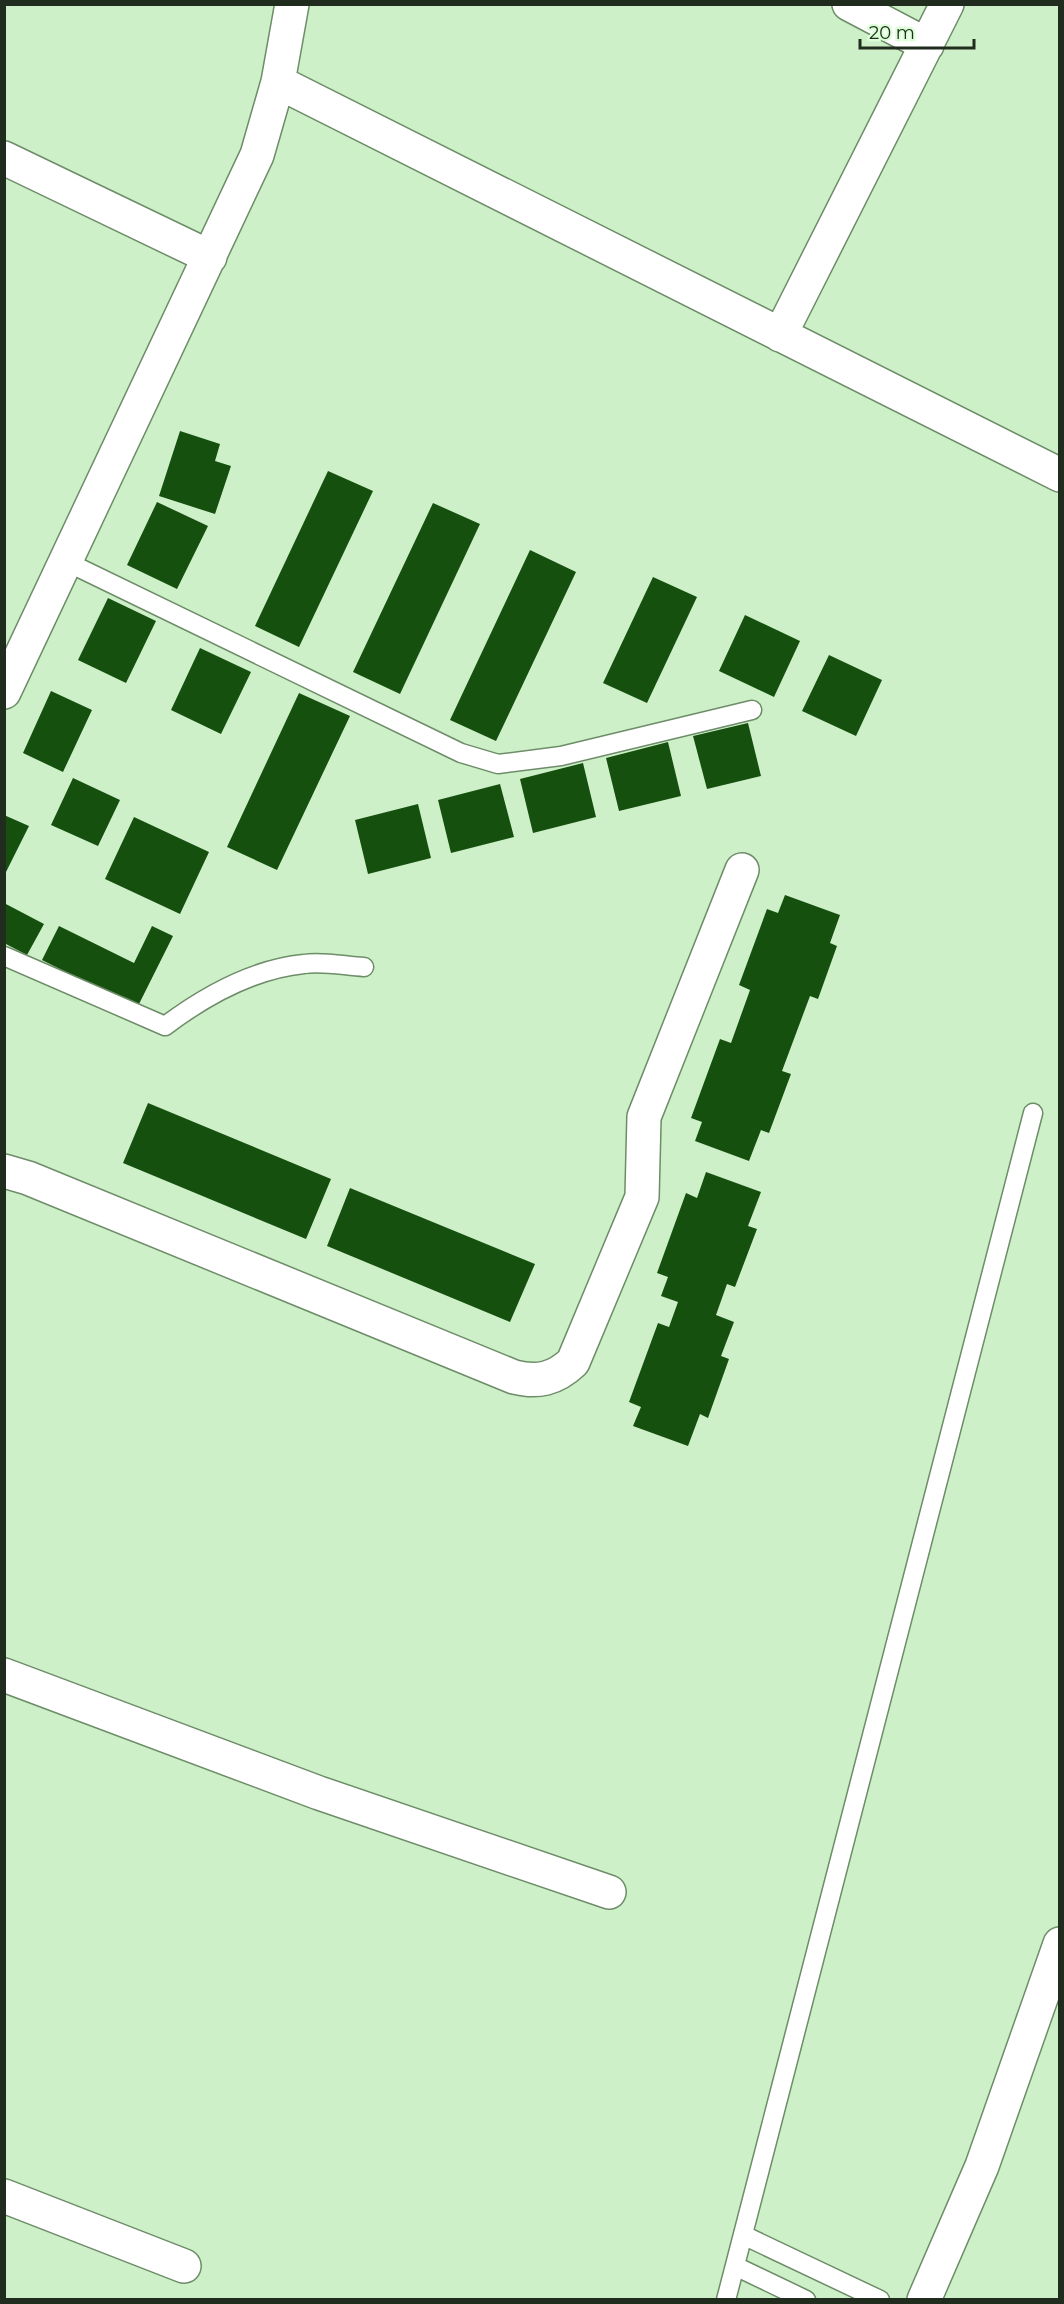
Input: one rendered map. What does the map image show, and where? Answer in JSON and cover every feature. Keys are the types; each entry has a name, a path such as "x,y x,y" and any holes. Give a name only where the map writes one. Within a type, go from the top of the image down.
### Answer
{"street":[{"path":"4,692 68,562 257,155 278,82 292,4"},
{"path":"849,4 927,45"},
{"path":"780,334 947,4"},
{"path":"278,82 1059,475"},
{"path":"4,158 210,257"},
{"path":"4,1171 28,1178 514,1377 533,1380 552,1377 564,1371 573,1362 642,1197 644,1117 742,870"},
{"path":"4,1674 319,1793 609,1892"},
{"path":"924,2300 982,2166 1059,1944"},
{"path":"4,2196 184,2266"}],"lane":[{"path":"68,562 461,753 498,764 561,756 752,710"},
{"path":"4,957 165,1026 205,999 237,983 270,971 305,963 364,967"},
{"path":"726,2300 1033,1113"},
{"path":"743,2235 880,2300"},
{"path":"735,2266 806,2300"}],"building":[{"path":"180,431 220,444 215,461 231,466 215,514 159,496"},
{"path":"328,471 373,491 299,647 255,626"},
{"path":"157,502 208,526 177,589 127,565"},
{"path":"433,503 480,524 400,694 353,672"},
{"path":"530,550 576,572 496,741 450,720"},
{"path":"653,577 697,597 647,703 603,683"},
{"path":"108,598 156,621 126,683 78,660"},
{"path":"745,615 800,641 774,697 719,671"},
{"path":"200,648 251,672 221,734 171,710"},
{"path":"829,655 882,680 856,736 802,711"},
{"path":"51,691 92,710 63,772 23,753"},
{"path":"299,693 350,716 277,870 227,847"},
{"path":"748,723 761,776 707,789 693,736"},
{"path":"668,742 681,796 619,811 606,758"},
{"path":"583,763 596,817 533,833 520,779"},
{"path":"73,778 120,800 98,846 51,825"},
{"path":"500,784 514,837 451,853 438,800"},
{"path":"418,804 431,858 368,874 355,820"},
{"path":"4,815 29,826 4,876"},
{"path":"134,817 209,852 180,914 105,879"},
{"path":"785,895 840,915 830,943 837,946 818,999 810,996 782,1071 791,1074 769,1133 761,1130 749,1161 695,1141 702,1122 691,1118 720,1039 731,1043 750,990 739,985 767,909 778,913"},
{"path":"4,903 44,924 27,955 4,943"},
{"path":"59,926 134,963 152,926 173,936 137,1008 42,960"},
{"path":"148,1103 331,1179 306,1239 123,1163"},
{"path":"706,1172 761,1192 748,1226 757,1229 735,1287 727,1284 716,1315 734,1322 721,1356 729,1359 708,1418 700,1414 688,1446 633,1426 641,1407 629,1402 658,1323 669,1327 678,1302 661,1296 668,1277 657,1273 686,1193 697,1198"},
{"path":"350,1188 535,1264 510,1322 327,1246"}]}
